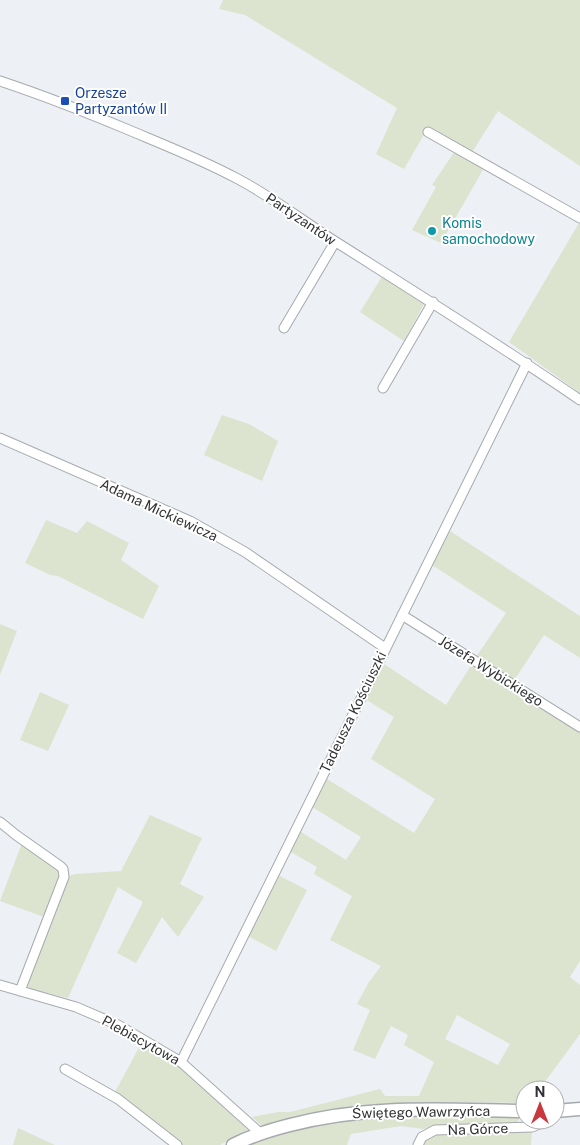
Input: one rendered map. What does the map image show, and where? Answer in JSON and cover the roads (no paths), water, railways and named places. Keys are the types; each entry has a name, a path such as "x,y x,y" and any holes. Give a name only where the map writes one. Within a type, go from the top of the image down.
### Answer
{"street":[{"name":"Partyzantów","path":"0,81 68,105 198,159 266,195 335,242 527,363 580,400"},
{"path":"428,132 580,218"},
{"path":"284,328 335,242"},
{"path":"383,388 433,302"},
{"name":"Tadeusza Kościuszki","path":"181,1062 527,363"},
{"name":"Adama Mickiewicza","path":"0,438 190,521 245,552 385,648"},
{"name":"Józefa Wybickiego","path":"402,614 580,727"},
{"path":"0,822 60,866 63,869 64,877 20,991"},
{"name":"Plebiscytowa","path":"0,985 76,1007 118,1025 181,1062 260,1133"},
{"path":"65,1069 118,1099 177,1145"},
{"path":"565,1110 580,1109"},
{"name":"Świętego Wawrzyńca","path":"233,1145 260,1133 306,1120 370,1110 515,1111"},
{"name":"Na Górce","path":"418,1145 422,1137 435,1130 515,1128"}],"place":[{"name":"Orzesze Partyzantów II","path":"65,101"},
{"name":"Komis samochodowy","path":"432,231"}]}
